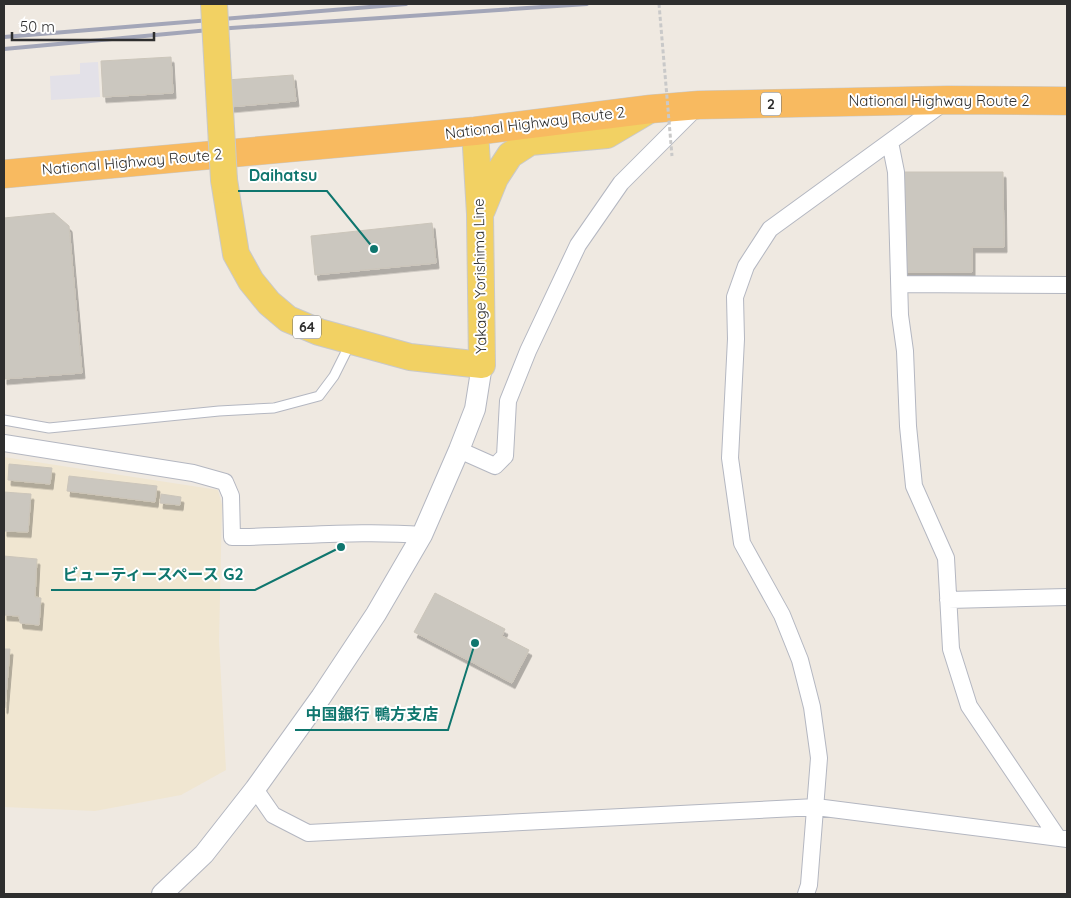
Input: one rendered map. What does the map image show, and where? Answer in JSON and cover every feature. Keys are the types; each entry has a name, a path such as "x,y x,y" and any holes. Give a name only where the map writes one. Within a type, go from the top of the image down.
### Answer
{"highway":[{"name":"National Highway Route 2","path":"4,174 475,131 651,109 699,105 948,100 1067,101"}],"main road":[{"name":"Yakage Yorishima Line","path":"214,4 224,180 236,254 251,281 270,304 288,319 319,332 410,357 482,365 480,214 475,131"},
{"path":"480,214 495,178 510,155 530,142 608,135 651,109"}],"street":[{"path":"806,894 809,885 819,758 812,708 800,660 782,615 742,543 730,458 736,339 735,297 746,266 770,229 948,100"},
{"path":"459,450 494,466 505,456 508,401 528,350 578,245 621,183 699,105"},
{"path":"890,142 896,172 900,315 907,378 908,426 914,486 946,558 951,649 969,706 1063,838"},
{"path":"900,284 1067,285"},
{"path":"162,894 204,854 255,789 321,697 376,614 422,535 459,450 475,409 482,365"},
{"path":"4,444 193,473 224,482 231,496 232,537 285,537 340,532 422,535"},
{"path":"948,600 1067,597"},
{"path":"255,789 273,815 308,833 816,808 1063,838"}],"lane":[{"path":"4,420 49,428 219,411 274,408 319,396 334,376 351,341"}],"path":[{"path":"659,4 672,156"}],"shaded area":[{"path":"98,62 100,97 51,100 50,76 80,74 80,63"},
{"path":"4,457 218,490 222,505 219,641 226,770 181,795 95,811 4,807"}],"building":[{"path":"171,57 173,93 103,97 101,61"},
{"path":"293,75 296,101 229,107 227,80"},
{"path":"902,172 1003,172 1004,247 972,247 972,272 902,272"},
{"path":"54,213 69,226 82,373 4,379 4,218"},
{"path":"432,223 436,263 315,275 311,236"},
{"path":"9,464 52,468 50,484 8,480"},
{"path":"69,476 157,486 155,502 67,491"},
{"path":"4,492 31,494 28,532 4,531"},
{"path":"161,494 181,497 180,505 160,503"},
{"path":"4,556 37,559 35,597 41,598 39,625 20,623 19,616 4,615"},
{"path":"435,593 505,629 502,636 529,650 512,683 414,632"},
{"path":"4,649 10,649 5,708 4,708"}],"railway":[{"path":"4,37 406,4"},
{"path":"4,49 231,28 587,4"}],"place":[{"name":"Daihatsu","path":"374,249"},
{"name":"ビューティースペース G2","path":"341,547"},
{"name":"中国銀行 鴨方支店","path":"475,643"}]}
